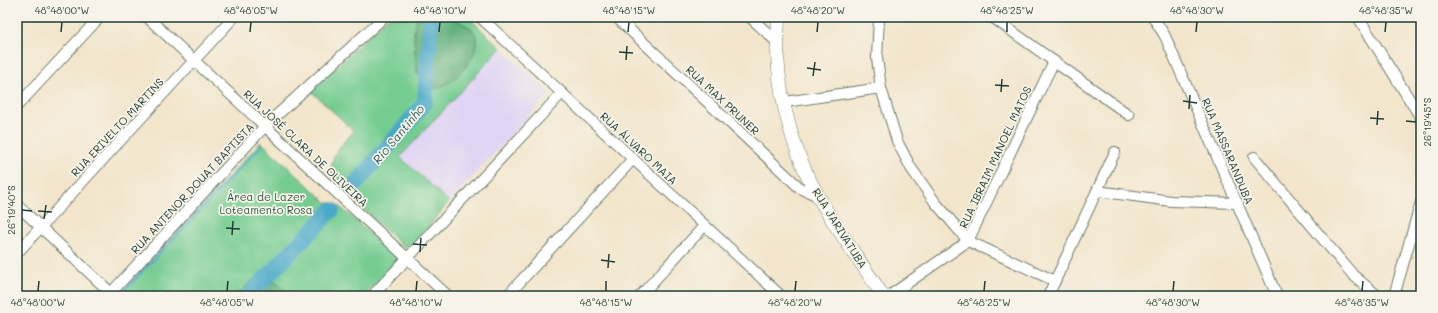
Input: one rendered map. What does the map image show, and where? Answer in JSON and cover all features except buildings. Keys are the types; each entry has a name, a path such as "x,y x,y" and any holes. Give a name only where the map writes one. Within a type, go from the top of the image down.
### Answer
{"main road":[{"name":"RUA JARIVATUBA","path":"779,17 777,42 779,66 785,102 798,150 818,196 883,296"}],"street":[{"path":"17,106 100,17"},
{"name":"RUA JOSÉ CLARA DE OLIVEIRA","path":"147,17 448,296"},
{"name":"RUA ERIVELTO MARTINS","path":"17,253 234,17"},
{"name":"RUA ANTENOR DOUAT BAPTISTA","path":"109,294 265,126 384,17"},
{"name":"RUA ÁLVARO MAIA","path":"480,17 781,296"},
{"name":"RUA MAX PRUNER","path":"616,17 800,188 818,196"},
{"path":"750,17 777,42"},
{"path":"879,17 877,58 881,88 897,141 911,168 935,202 968,241 1055,281"},
{"path":"992,17 1129,114"},
{"name":"RUA MASSARANDUBA","path":"1153,17 1165,36 1277,296"},
{"path":"1358,17 1421,118"},
{"name":"RUA IBRAIM MANOEL MATOS","path":"889,296 968,241 1054,61"},
{"path":"785,102 881,88"},
{"path":"372,296 562,93"},
{"path":"1048,296 1115,152"},
{"path":"1254,157 1353,275 1378,296"},
{"path":"507,296 634,159"},
{"path":"1097,191 1171,201 1238,203"},
{"path":"1394,296 1421,202"},
{"path":"17,205 109,294"},
{"path":"640,296 705,226"}],"shaded area":[{"path":"501,48 550,93 449,202 399,157"}],"green space":[{"path":"388,17 417,17 414,31 414,45 417,74 462,69 473,55 477,36 471,28 450,17 468,17 501,48 400,157 449,202 428,228 415,241 404,247 335,184 332,167 335,154 354,131 311,91"},
{"path":"417,17 450,17 471,28 477,37 474,53 466,66 451,81 439,88 433,89 418,74 414,38"},
{"name":"Área de Lazer Loteamento Rosa","path":"261,142 326,202 337,204 397,257 397,262 364,296 286,296 285,290 251,281 240,292 227,296 117,296"},
{"path":"270,278 285,290 286,296 227,296 240,292 251,281"}],"waterway":[{"name":"Rio Santinho","path":"347,194 425,103 431,17"},
{"path":"119,296 262,145"},
{"name":"Rio Santinho","path":"248,296 332,210"}]}
